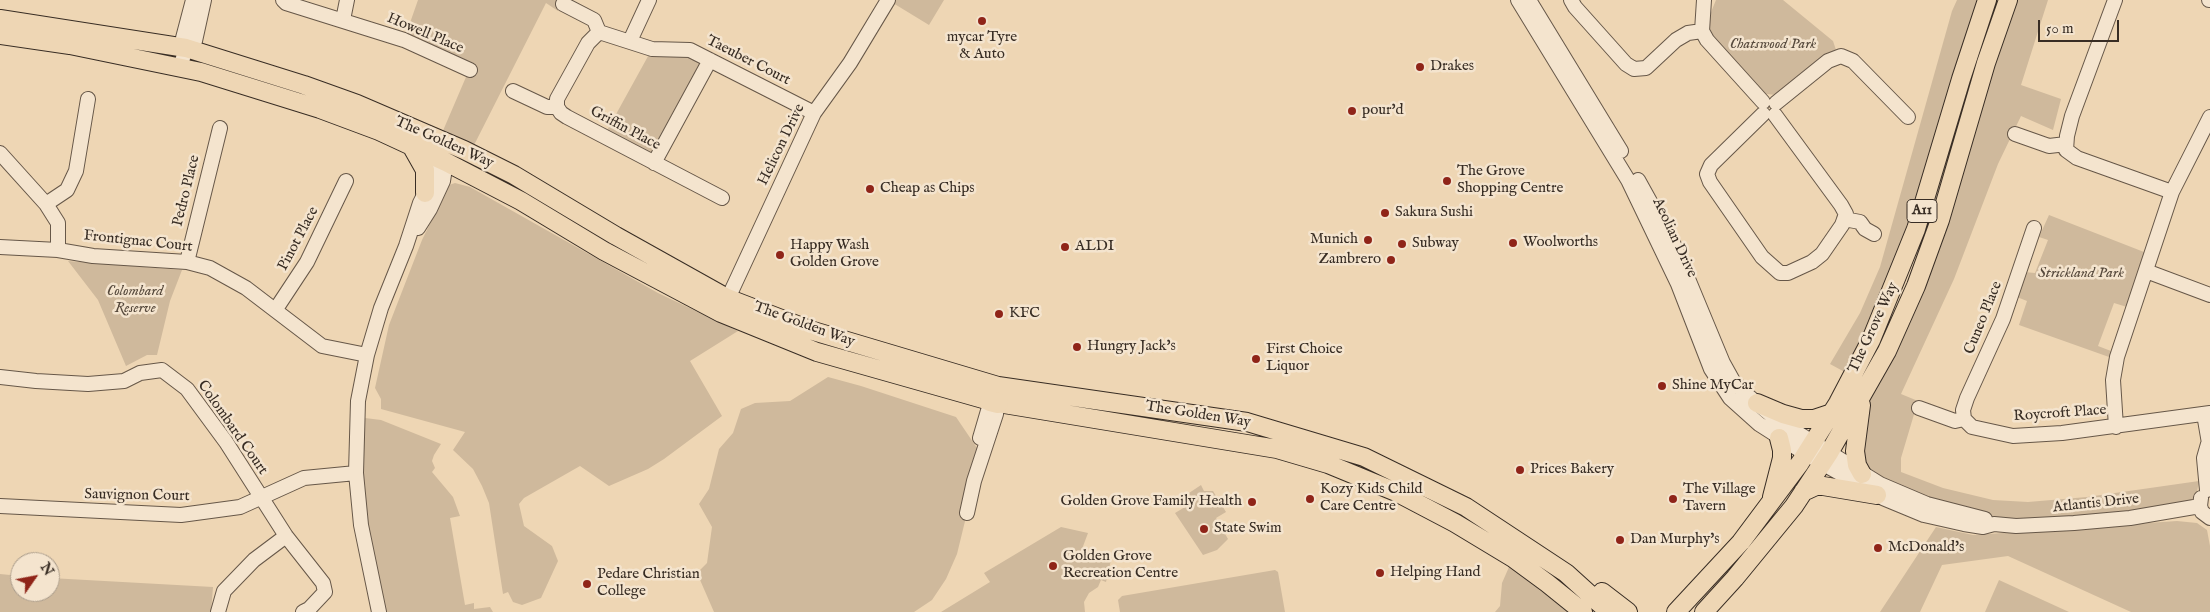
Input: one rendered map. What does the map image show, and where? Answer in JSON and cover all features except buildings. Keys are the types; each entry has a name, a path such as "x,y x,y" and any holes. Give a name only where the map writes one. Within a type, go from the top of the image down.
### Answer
{"main road":[{"name":"The Grove Way","path":"1676,612 1736,548 1809,449 1832,413 1871,340 1904,264 1929,190 1961,79 1987,0"},
{"name":"The Grove Way","path":"1704,612 1713,605 1804,492 1861,399 1887,351 1925,262 1940,220 1986,63 2008,0"},
{"name":"The Golden Way","path":"0,19 186,48 304,85 357,104 418,140"},
{"name":"The Golden Way","path":"0,35 70,45 180,68 262,90 418,140 464,150 521,180 616,236 724,306"},
{"path":"418,140 446,162 464,150"},
{"path":"418,140 425,170 425,193"},
{"name":"The Golden Way","path":"446,162 521,201 604,251 724,306 817,352 996,397 1103,420 1277,449 1328,464 1359,476 1396,492 1455,523 1512,558 1583,612"},
{"name":"The Golden Way","path":"996,397 1104,401 1247,422 1364,457 1466,507 1566,573 1609,612"},
{"path":"1861,399 1855,452 1862,474"},
{"path":"1103,420 1104,401 1127,413 1195,425 1277,449"},
{"path":"1757,403 1801,419 1814,419 1832,413"},
{"path":"1771,502 1782,458 1779,438"},
{"path":"1359,476 1364,457"},
{"path":"1804,492 1816,486 1823,486 1877,495"},
{"path":"1542,556 1582,576 1628,612"}],"street":[{"path":"180,68 186,48 183,38 193,0"},
{"path":"186,48 195,41 204,0"},
{"name":"Howell Place","path":"282,0 286,3 414,43 470,70"},
{"path":"343,20 346,0"},
{"path":"630,41 649,0"},
{"name":"Helicon Drive","path":"724,306 814,113 850,63 888,0"},
{"name":"Aeolian Drive","path":"1518,0 1628,180 1678,284 1711,369 1734,403 1759,424 1779,438 1809,449 1826,458"},
{"name":"Aeolian Drive","path":"1529,0 1576,74 1674,245 1723,363 1734,381 1809,449"},
{"path":"1571,0 1626,64 1634,69 1646,68 1676,40 1702,27 1713,0"},
{"path":"1704,0 1702,27 1707,40 1769,109 1842,205 1846,214 1822,254 1804,266 1788,273 1780,272 1762,257 1710,182 1707,174 1711,164 1769,109 1828,61 1841,56 1853,61 1908,117"},
{"path":"2114,0 2072,116 2066,150 2077,158 2172,192"},
{"path":"557,107 557,99 588,43 604,33 594,20 563,4"},
{"name":"Taeuber Court","path":"604,33 652,49 690,50 814,113"},
{"path":"654,162 710,60"},
{"name":"Griffin Place","path":"513,92 547,107 557,107 567,117 722,198"},
{"path":"46,204 67,190 76,171 88,99"},
{"path":"2116,427 2113,380 2117,357 2172,192 2210,117"},
{"name":"Pedro Place","path":"186,262 220,128"},
{"path":"2015,134 2049,146 2066,144"},
{"path":"0,152 46,204 58,223 58,250"},
{"path":"379,612 364,542 356,473 358,401 367,355 381,308 425,193 434,176 446,162"},
{"path":"406,246 430,209 443,181 446,162"},
{"name":"Pinot Place","path":"276,309 307,262 346,181"},
{"path":"1844,218 1860,222 1865,230 1874,234"},
{"name":"Cuneo Place","path":"1964,419 1963,410 1967,398 2003,319 2034,228"},
{"name":"Frontignac Court","path":"0,246 58,250 93,256 186,262 210,268 246,288 276,309 322,346 367,355"},
{"path":"2146,271 2210,295"},
{"name":"Colombard Court","path":"0,377 88,384 124,381 140,373 162,370 187,389 226,442 286,536 323,583 325,592 309,609 303,612"},
{"path":"967,513 996,397"},
{"name":"Roycroft Place","path":"1919,408 1954,421 1964,419 1972,427 2013,436 2116,427 2207,414"},
{"path":"2207,414 2209,446 2204,458 2208,490 2202,496 2200,506 2202,512 2210,518"},
{"name":"Atlantis Drive","path":"1826,458 1926,504 1983,518 1994,524"},
{"name":"Atlantis Drive","path":"1826,458 1877,495 1924,514 1983,527 1994,524 2016,526 2130,518 2200,506"},
{"name":"Sauvignon Court","path":"0,506 181,515 240,507 304,478 356,473"},
{"path":"218,612 224,591 254,560 286,536"},
{"path":"375,592 385,612"}],"green space":[{"path":"418,0 563,0 558,11 546,3 470,153 439,140 469,70 404,40"},
{"path":"888,0 944,0 929,25"},
{"name":"Chatswood Park","path":"1716,0 1783,0 1833,41 1837,53 1777,95 1766,94 1762,96 1709,32 1707,22"},
{"path":"1957,0 1988,0 1953,104 1852,376 1830,364 1860,313 1880,267 1952,11"},
{"path":"2009,0 2048,0 2021,85 2061,99 2053,130 2021,116 1998,164 1954,279 1901,394 1918,401 1901,458 1901,472 1943,488 1993,500 2028,502 2087,497 2199,481 2197,492 2200,506 2016,526 1860,477 1861,399 1887,351"},
{"path":"652,49 710,60 654,163 604,136"},
{"path":"455,183 470,187 658,293 738,331 690,361 722,416 648,469 609,486 580,466 524,498 519,504 524,526 552,546 558,561 541,598 522,605 513,602 508,592 503,594 489,503 473,469 453,450 465,432 381,409 381,399 375,388 389,325 422,240 449,185"},
{"name":"Strickland Park","path":"2049,215 2144,252 2127,307 2114,303 2098,346 2111,351 2109,357 2019,325 2027,301 2017,297 2024,272 2035,273 2048,240 2039,237"},
{"name":"Colombard Reserve","path":"68,261 182,270 170,301 157,355 147,355 126,366 98,300"},
{"path":"828,377 956,417 977,448 974,481 967,513 957,554 946,579 932,600 914,612 714,612 697,573 707,563 712,527 699,504 709,489 719,449 733,433 741,409 755,403 790,401"},
{"path":"357,417 381,420 441,444 432,461 435,468 432,472 453,497 460,516 450,518 465,605 474,603 474,609 490,607 493,612 385,612 361,525"},
{"name":"State Swim","path":"1201,485 1204,491 1213,491 1226,512 1216,518 1228,539 1217,550 1203,555 1175,513 1185,507 1180,499"},
{"path":"2177,521 2197,523 2207,530 2210,546 2210,612 2131,612 2008,556 1942,565 1920,612 1880,612 1936,527 1973,535"},
{"name":"Golden Grove Recreation Centre","path":"1061,527 1088,533 1082,549 1088,559 1090,554 1111,560 1106,582 1101,580 1098,587 1089,593 1084,602 1085,612 941,612 990,582 984,573"},
{"path":"1513,558 1581,612 1495,612 1500,606 1502,583"},
{"path":"1275,570 1278,572 1285,612 1120,612 1118,600 1122,596"},
{"path":"0,574 10,575 10,602 60,602 60,579 213,587 211,612 0,612"},
{"path":"1999,580 2069,612 1985,612"}],"place":[{"name":"mycar Tyre & Auto","path":"982,21"},
{"name":"Drakes","path":"1420,67"},
{"name":"pour'd","path":"1352,111"},
{"name":"The Grove Shopping Centre","path":"1447,181"},
{"name":"Cheap as Chips","path":"870,189"},
{"name":"Sakura Sushi","path":"1385,213"},
{"name":"Munich","path":"1368,240"},
{"name":"Woolworths","path":"1513,243"},
{"name":"Subway","path":"1402,244"},
{"name":"ALDI","path":"1065,247"},
{"name":"Happy Wash Golden Grove","path":"780,255"},
{"name":"Zambrero","path":"1391,260"},
{"name":"KFC","path":"999,314"},
{"name":"Hungry Jack's","path":"1077,347"},
{"name":"First Choice Liquor","path":"1256,359"},
{"name":"Shine MyCar","path":"1662,386"},
{"name":"Prices Bakery","path":"1520,470"},
{"name":"Kozy Kids Child Care Centre","path":"1310,499"},
{"name":"The Village Tavern","path":"1673,499"},
{"name":"Golden Grove Family Health","path":"1252,502"},
{"name":"State Swim","path":"1204,529"},
{"name":"Dan Murphy's","path":"1620,540"},
{"name":"McDonald's","path":"1878,548"},
{"name":"Golden Grove Recreation Centre","path":"1053,566"},
{"name":"Helping Hand","path":"1380,573"},
{"name":"Pedare Christian College","path":"587,584"}]}
